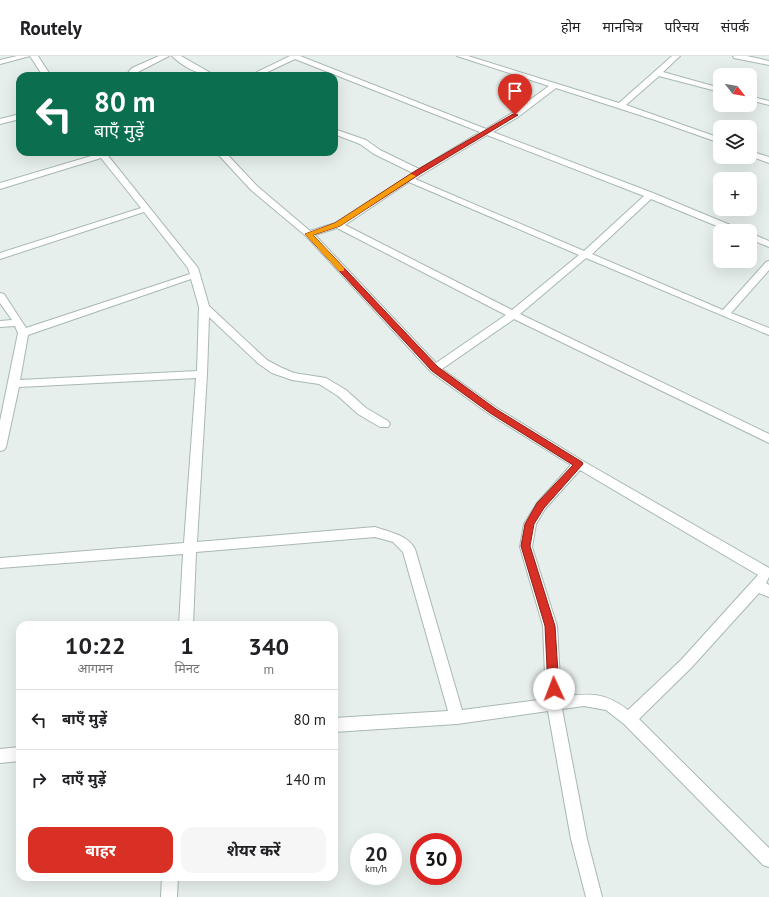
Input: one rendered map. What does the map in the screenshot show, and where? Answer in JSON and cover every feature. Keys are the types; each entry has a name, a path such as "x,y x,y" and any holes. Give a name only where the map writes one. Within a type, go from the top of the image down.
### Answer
{"street":[{"path":"0,62 26,56"},
{"path":"34,56 45,72"},
{"path":"133,72 165,56"},
{"path":"176,56 204,72"},
{"path":"261,72 295,56 335,72"},
{"path":"462,56 621,106 713,139"},
{"path":"621,106 676,56"},
{"path":"737,56 769,63"},
{"path":"338,73 650,195 720,224"},
{"path":"657,73 713,88"},
{"path":"309,234 338,225 418,172 515,115 556,85"},
{"path":"757,100 769,103"},
{"path":"0,122 16,117"},
{"path":"338,133 363,142 377,152 418,172"},
{"path":"0,186 93,156"},
{"path":"104,156 193,268 204,307 202,374 186,621"},
{"path":"224,156 254,188 309,234 435,369 493,411 579,464 768,571 763,588 629,719"},
{"path":"757,156 769,160"},
{"path":"408,179 769,332"},
{"path":"435,369 513,315 586,254 650,195"},
{"path":"0,256 146,209"},
{"path":"338,225 513,315 769,439"},
{"path":"757,239 769,244"},
{"path":"725,314 769,264"},
{"path":"0,324 21,328 195,275"},
{"path":"0,296 21,328 14,384 3,419 0,447"},
{"path":"204,307 263,362 276,370 292,376 322,381 342,393 362,411 384,424"},
{"path":"14,384 202,374"},
{"path":"579,464 540,506 530,524 526,546 550,626 553,657 554,705 579,839 594,897"},
{"path":"0,563 375,532 397,539 409,549 456,717"},
{"path":"338,725 456,717 584,700 609,704 629,719 769,859"},
{"path":"0,756 16,754"},
{"path":"169,897 170,881"}],"slow traffic":[{"path":"342,269 309,234 338,225 413,176"}],"route":[{"path":"515,115 418,172 338,225 309,234 435,369 493,411 579,464 540,506 530,524 526,546 550,626 554,689"}]}
